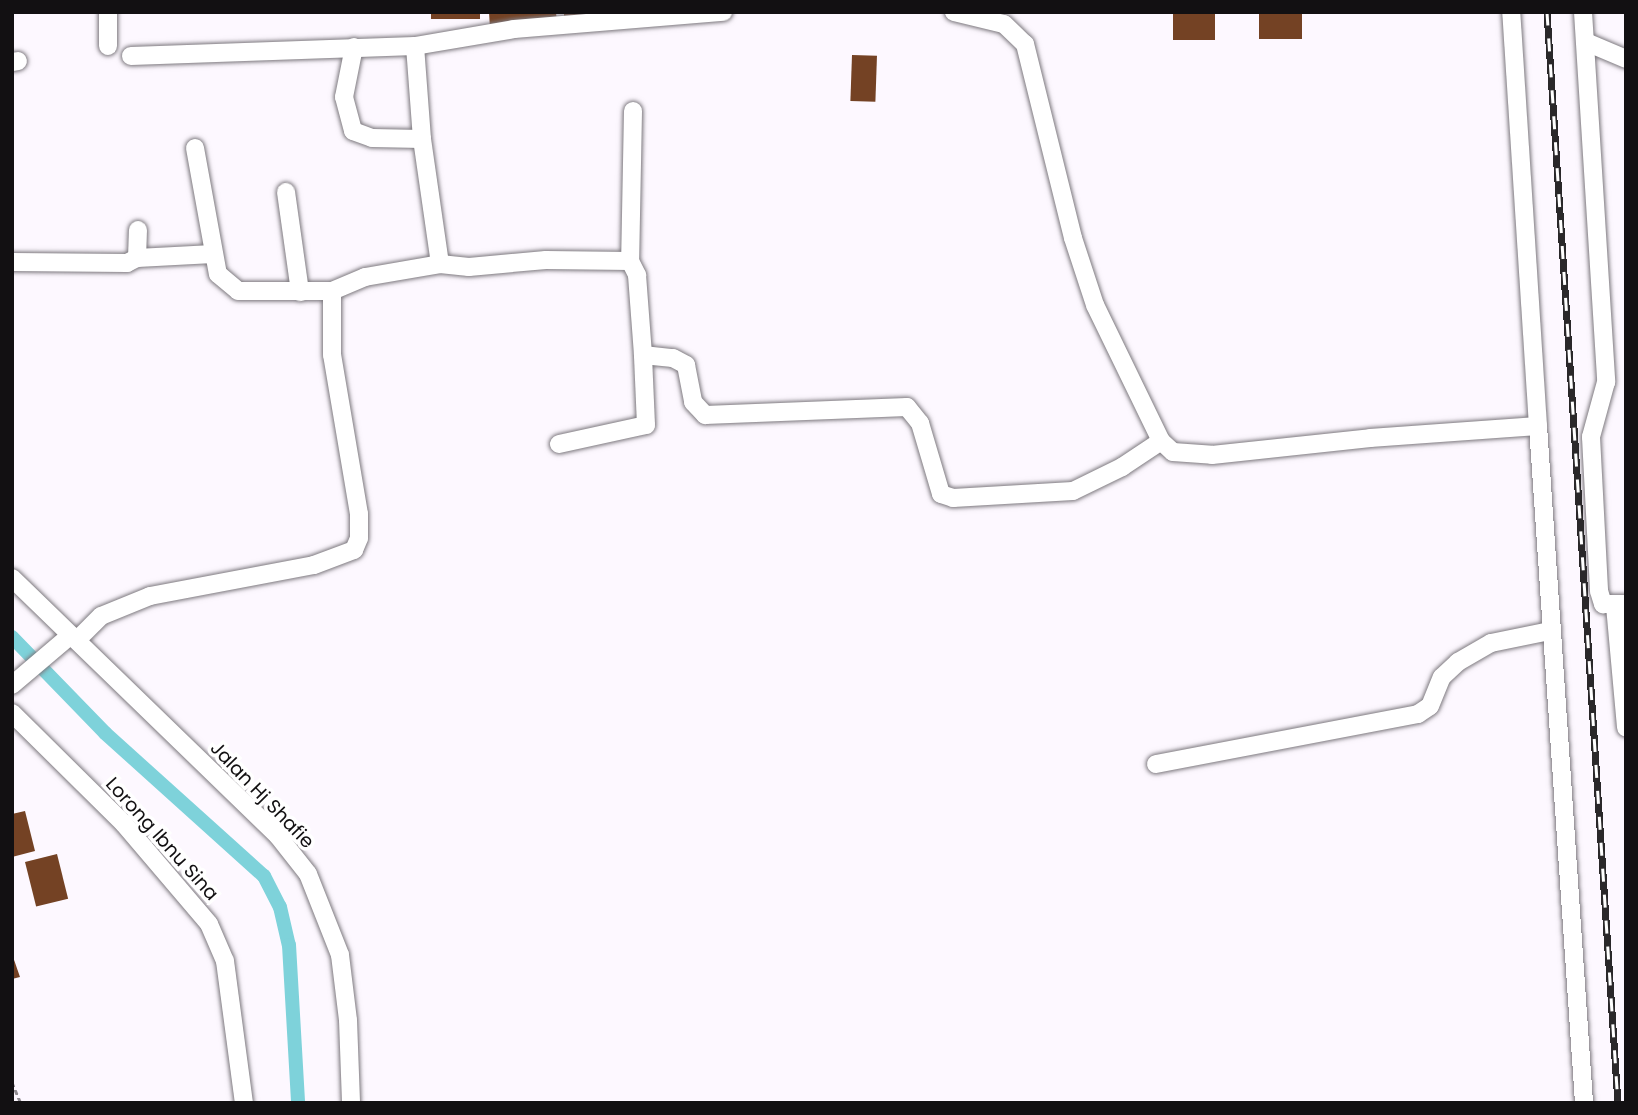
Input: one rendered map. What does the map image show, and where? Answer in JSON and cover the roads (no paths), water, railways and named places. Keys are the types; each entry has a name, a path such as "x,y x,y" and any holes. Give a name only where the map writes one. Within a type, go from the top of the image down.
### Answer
{"street":[{"path":"108,12 108,46"},
{"path":"131,56 415,46 513,29 723,12"},
{"path":"954,12 1003,24 1020,36 1030,54 1087,287 1161,441 1173,452 1212,455 1370,438 1538,426"},
{"path":"1511,12 1550,631 1584,1103"},
{"path":"1583,12 1606,382 1591,437 1600,595 1603,604 1621,605 1626,729"},
{"path":"1586,43 1626,59"},
{"path":"415,46 422,139 440,264"},
{"path":"354,47 344,97 353,131 372,138 422,139"},
{"path":"559,444 646,425 637,275 630,261 633,111"},
{"path":"195,148 213,254 222,281 238,291 332,291 365,277 440,264 469,267 546,260 630,261"},
{"path":"286,192 300,292"},
{"path":"137,258 138,230"},
{"path":"12,262 127,263 137,258 213,254"},
{"path":"12,685 102,616 150,596 314,565 354,550 359,538 359,514 332,355 332,291"},
{"path":"643,355 673,358 686,365 693,402 705,415 906,407 920,424 945,497 1062,494 1122,467 1161,441"},
{"name":"Jalan Hj Shafie","path":"12,578 75,636 278,836 308,874 340,954 351,1103"},
{"path":"1156,764 1418,714 1430,706 1442,677 1458,662 1491,643 1550,631"},
{"name":"Lorong Ibnu Sina","path":"12,713 124,824 209,924 227,973 244,1103"}],"waterway":[{"path":"12,637 105,733 264,876 280,907 289,945 298,1103"}],"railway":[{"path":"1547,12 1618,1103"}]}
